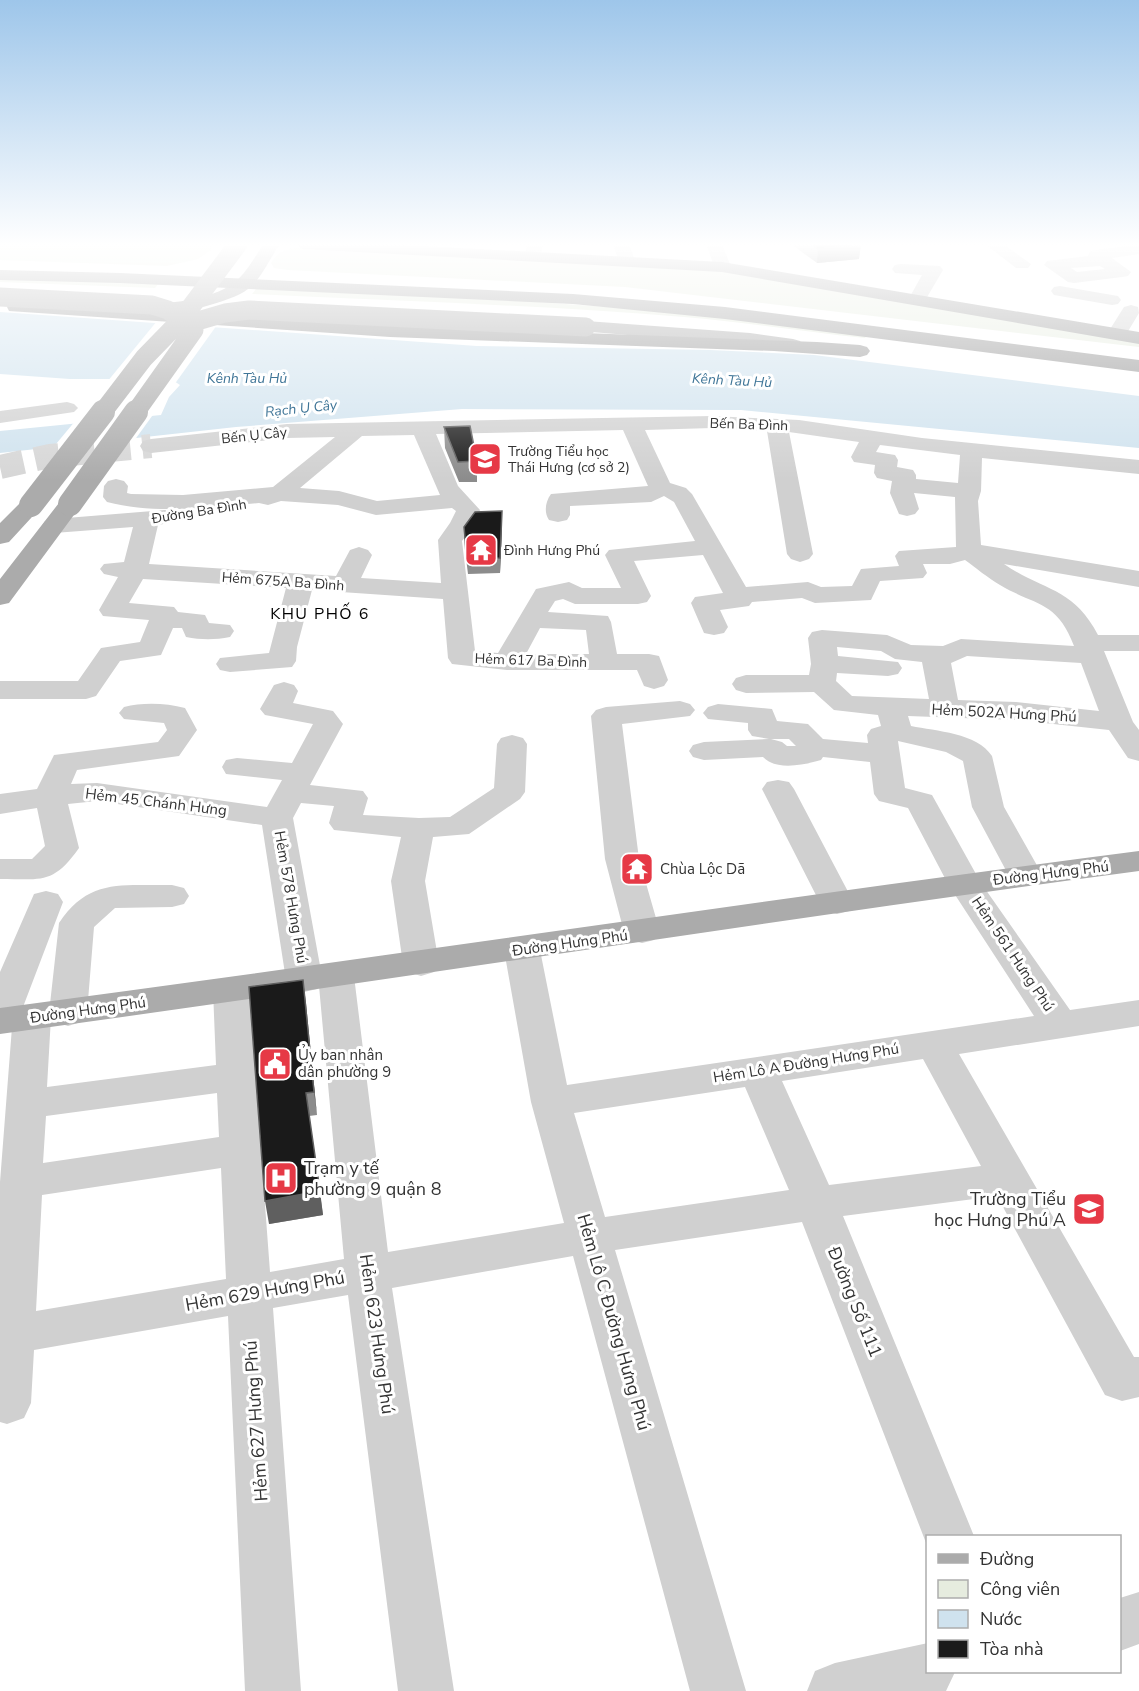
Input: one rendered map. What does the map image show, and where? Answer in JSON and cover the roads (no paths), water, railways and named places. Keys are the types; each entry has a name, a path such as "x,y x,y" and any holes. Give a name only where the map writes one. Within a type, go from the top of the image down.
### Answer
{"highway":[{"path":"280,323 447,333 793,345 883,353"},
{"path":"667,323 1139,376"},
{"path":"793,323 1139,366"},
{"path":"890,323 1139,351"},
{"path":"1054,323 1139,338"},
{"path":"1000,359 905,356 1139,384"}],"main road":[{"path":"1,534 31,505 144,358 187,323"},
{"path":"0,597 70,504 189,323"},
{"path":"506,323 750,339 793,345"},
{"name":"Đường Hưng Phú","path":"25,1017 522,950 965,884 1139,861"}],"street":[{"path":"1090,329 1094,323"},
{"path":"1117,334 1124,323"},
{"path":"0,417 67,408"},
{"name":"Bến Ba Đình","path":"356,430 712,422 777,424 971,450 1139,467"},
{"path":"777,424 800,554"},
{"path":"632,425 659,486"},
{"name":"Bến Ụ Cây","path":"151,446 287,431 356,430"},
{"name":"Đường Ba Đình","path":"54,526 147,520 222,510 279,494 356,430"},
{"name":"Hẻm 617 Ba Đình","path":"423,430 447,489 468,510 462,525 450,540 462,658 507,662 649,662 654,680"},
{"path":"872,437 861,457 887,460 885,473 905,475 906,500 968,502"},
{"path":"969,551 968,502 971,450"},
{"path":"116,486 115,497 130,501 183,502 279,494 339,498 376,508 390,508 458,500"},
{"path":"574,486 659,486 678,493 684,499 740,600 704,603 714,627"},
{"path":"558,515 559,499 651,495 659,486"},
{"path":"0,690 86,690 111,654 151,649 165,613 112,610 122,570 147,520"},
{"path":"507,662 545,595 569,590 575,596 638,596 618,555 711,547"},
{"path":"969,551 1010,580 1054,599 1070,613 1090,649 1118,722 1139,752"},
{"path":"737,595 808,590 815,595 862,594 870,574 914,573 908,556 950,556 969,551 1139,579"},
{"path":"345,585 359,555"},
{"name":"Hẻm 675A Ba Đình","path":"122,570 456,592"},
{"path":"230,664 282,662 283,647 302,582"},
{"path":"163,620 195,621 196,631 220,631"},
{"path":"531,620 598,622 604,662"},
{"path":"746,684 887,643 905,653 949,655 961,647 1090,649 1139,643"},
{"path":"935,654 945,710"},
{"path":"823,662 888,668"},
{"path":"823,662 844,704 891,731 956,745 977,756 988,807 1026,876"},
{"path":"284,691 275,709 323,717 328,724 290,795"},
{"path":"642,932 622,859 606,716 680,710"},
{"name":"Hẻm 502A Hưng Phú","path":"891,731 945,710 1016,711 1118,722"},
{"path":"7,1404 6,1335 27,1104 25,1017 43,885 62,848 50,796 65,762 168,750 182,730 175,714 134,713"},
{"path":"718,713 762,715 763,730 797,730 814,747"},
{"path":"704,752 771,748 779,756 810,753 814,747 891,731"},
{"name":"Hẻm 561 Hưng Phú","path":"891,731 890,794 921,802 965,884 1060,1025"},
{"path":"237,767 290,795 352,798 345,823 419,828 458,827 509,792 512,744"},
{"path":"778,789 837,903"},
{"name":"Hẻm 45 Chánh Hưng","path":"0,804 27,802 69,792 290,795"},
{"name":"Hẻm 578 Hưng Phú","path":"290,795 320,978"},
{"path":"419,828 408,881 422,964"},
{"path":"0,869 43,885"},
{"path":"25,1017 77,922 106,897 172,896"},
{"name":"Hẻm Lô C Đường Hưng Phú","path":"522,950 551,1101 718,1691"},
{"name":"Hẻm 623 Hưng Phú","path":"320,978 368,1273 426,1691"},
{"name":"Hẻm 627 Hưng Phú","path":"231,990 273,1691"},
{"name":"Hẻm Lô A Đường Hưng Phú","path":"551,1101 1139,1013"},
{"path":"934,1044 1122,1380 1139,1377"},
{"name":"Đường Số 111","path":"758,1070 816,1203 948,1535"},
{"path":"27,1104 236,1076"},
{"path":"21,1182 240,1150"},
{"name":"Hẻm 629 Hưng Phú","path":"6,1335 590,1236 1010,1178"},
{"path":"1121,1623 1139,1618"},
{"path":"835,1691 926,1671"}],"water":[{"name":"Kênh Tàu Hủ","path":"0,323 153,323 477,346 710,350 814,355 1139,396 1139,448 741,410 462,409 236,427 0,453 0,431 161,415 169,397 180,385 171,379 70,379 0,374"}],"tunnel":[{"path":"0,467 50,456 151,446"}],"place":[{"name":"Trường Tiểu học Thái Hưng (cơ sở 2)","path":"485,459"},
{"name":"Đình Hưng Phú","path":"481,550"},
{"name":"Chùa Lộc Dã","path":"637,869"},
{"name":"Ủy ban nhân dân phường 9","path":"275,1064"},
{"name":"Trạm y tế phường 9 quận 8","path":"281,1178"},
{"name":"Trường Tiểu học Hưng Phú A","path":"1089,1209"}],"district":[{"name":"KHU PHỐ 6","path":"320,613"}],"water label":[{"name":"Rạch Ụ Cây","path":"301,408"}]}
